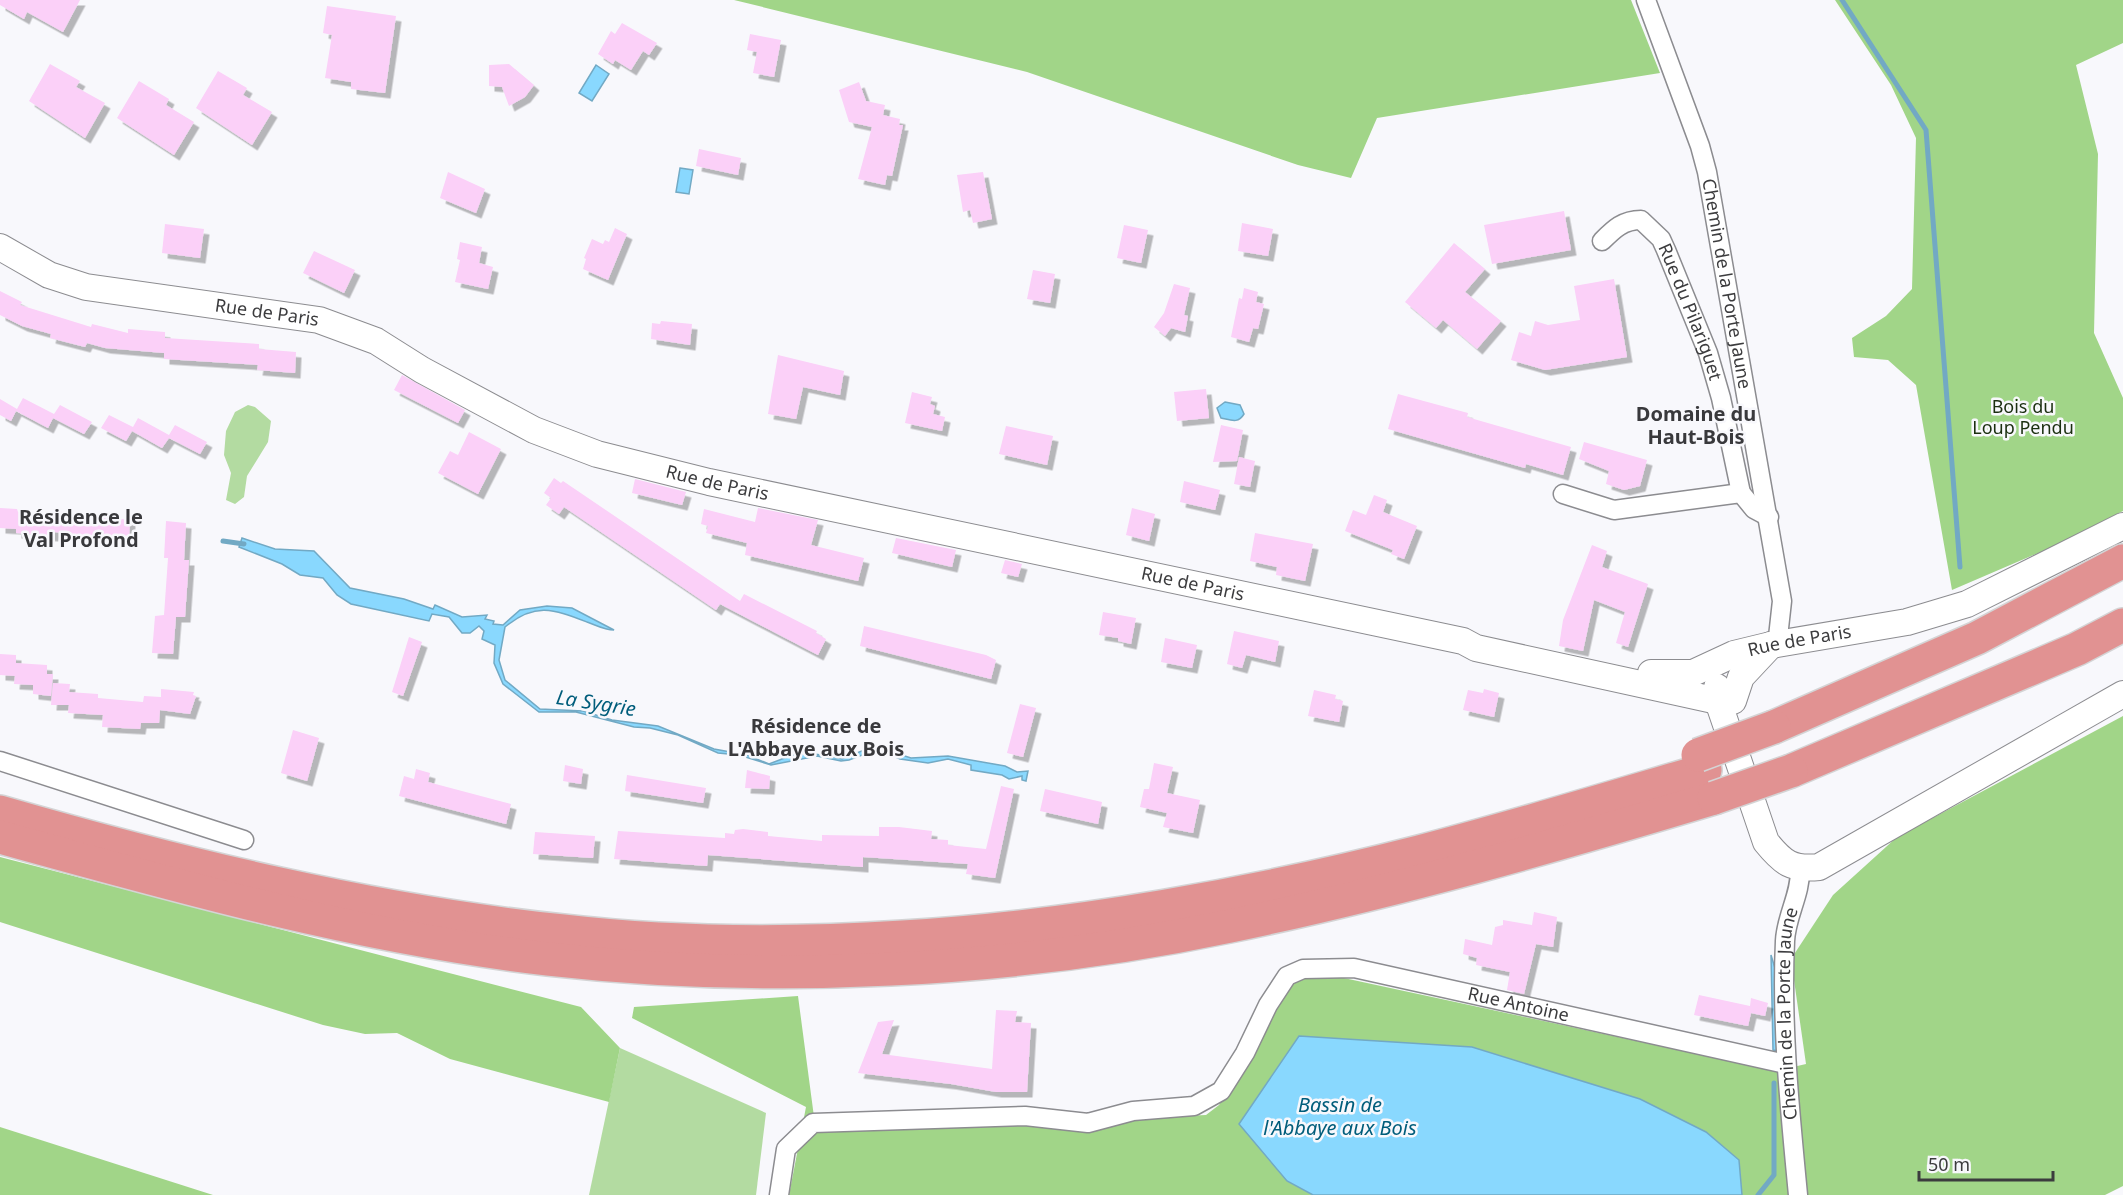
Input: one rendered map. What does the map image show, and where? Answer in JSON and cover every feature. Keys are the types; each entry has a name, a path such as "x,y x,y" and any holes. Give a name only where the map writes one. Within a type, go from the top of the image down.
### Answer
{"highway":[{"path":"1782,747 1977,638 2123,561"},
{"path":"1782,747 1912,690 2039,630 2123,585"},
{"path":"0,837 246,902 360,928 497,952 610,964 732,970 830,970 932,966 1031,957 1132,944 1229,926 1433,879 1706,774 2055,658 2123,625"},
{"path":"0,812 258,879 404,909 598,934 736,940 839,940 908,937 1035,924 1233,893 1415,853 1706,774"}],"street":[{"name":"Chemin de la Porte Jaune","path":"1646,0 1700,146 1707,172 1782,601 1778,638 1729,685"},
{"name":"Rue du Pilariguet","path":"1602,241 1619,225 1630,220 1641,220 1661,239 1708,353 1721,398 1741,493"},
{"name":"Rue de Paris","path":"0,247 49,274 86,287 319,320 376,341 422,370 534,430 597,454 709,482 1463,641 1476,648 1729,685"},
{"path":"1563,494 1614,510 1741,493 1754,509 1769,517"},
{"name":"Rue de Paris","path":"1771,645 1907,622 1966,604 2123,526"},
{"name":"Rue de Paris","path":"1463,641 1478,638 1509,643 1649,673 1694,673 1729,685"},
{"path":"1729,685 1769,851 1800,869 1819,867 2123,694"},
{"path":"0,761 244,840"},
{"name":"Chemin de la Porte Jaune","path":"1798,1195 1786,1064 1785,940 1800,881 1800,869"},
{"name":"Rue Antoine","path":"779,1195 786,1149 813,1123 1016,1116 1088,1123 1133,1111 1194,1106 1221,1091 1245,1053 1268,1005 1287,976 1303,969 1354,968 1786,1064"}],"green space":[{"path":"734,0 1631,0 1660,73 1377,118 1351,178 1298,165 1027,72"},
{"name":"Bois du Loup Pendu","path":"1835,0 2123,0 2123,43 2076,65 2098,154 2094,333 2123,398 2123,511 2043,551 1952,590 1916,385 1888,360 1854,357 1852,338 1886,316 1912,289 1916,138 1891,85"},
{"path":"248,405 255,407 271,421 268,442 247,476 244,497 235,504 226,500 231,473 224,455 226,431 235,412"},
{"path":"2123,716 2123,1186 2105,1195 1742,1195 1739,1160 1706,1132 1287,1181 1313,1195 789,1195 806,1107 632,1018 634,1007 798,996 816,1132 1206,1115 1219,1105 1292,983 1316,972 1776,1071 1806,1064 1791,959 1833,895 1897,837"},
{"path":"0,857 581,1007 620,1048 609,1102 450,1059 397,1033 365,1034 323,1025 0,922"},
{"path":"620,1048 766,1113 756,1195 589,1195"},
{"path":"0,1127 213,1195 0,1195"}],"water":[{"path":"596,65 609,74 592,101 579,93"},
{"path":"680,168 693,170 689,194 676,192"},
{"path":"1225,402 1240,405 1244,414 1242,417 1234,420 1221,418 1217,408"},
{"path":"242,538 275,549 314,551 350,588 404,599 433,609 435,605 462,617 487,615 485,619 494,621 493,624 503,625 520,610 547,606 572,608 614,630 544,610 526,614 505,627 499,660 505,680 540,709 583,711 612,720 658,726 714,749 747,755 769,764 795,754 815,754 842,759 874,746 911,758 948,756 1005,766 1017,772 1028,771 1026,781 1022,780 1022,776 1009,779 1002,775 971,770 971,765 948,759 928,763 900,759 878,749 849,760 841,761 817,756 771,765 739,755 718,753 678,735 650,728 634,727 576,712 539,712 503,684 494,663 495,645 482,639 484,631 479,626 470,633 462,633 449,617 432,614 429,621 351,604 337,595 323,578 300,575 282,564 239,547"},
{"path":"1771,955 1778,978 1780,1051 1773,1050"},
{"name":"Bassin de l'Abbaye aux Bois","path":"1299,1036 1472,1047 1640,1099 1706,1132 1739,1160 1742,1195 1313,1195 1287,1181 1239,1124"}],"building":[{"path":"0,0 80,0 63,32 27,12 24,19 0,5"},
{"path":"327,6 396,16 385,93 351,89 351,82 325,78 332,35 323,33"},
{"path":"622,23 657,43 649,55 643,51 631,70 615,60 613,64 598,54 611,31 615,34"},
{"path":"750,34 781,40 774,77 753,73 757,52 747,50"},
{"path":"50,64 80,81 76,87 105,103 85,138 29,101"},
{"path":"509,64 534,85 525,97 509,106 502,87 489,86 489,65"},
{"path":"218,71 247,88 243,95 272,112 252,145 196,108"},
{"path":"139,81 169,99 166,105 194,122 174,155 117,118"},
{"path":"859,82 866,101 885,105 883,115 900,119 899,125 903,125 892,176 887,175 885,185 858,179 872,127 849,122 839,90"},
{"path":"699,149 741,158 738,175 696,166"},
{"path":"448,172 485,189 476,213 440,198"},
{"path":"983,172 992,219 973,223 970,210 963,212 957,175"},
{"path":"1564,211 1571,250 1492,264 1484,225"},
{"path":"1242,223 1273,229 1268,256 1238,251"},
{"path":"165,224 204,229 200,258 162,253"},
{"path":"1124,225 1148,230 1141,263 1117,258"},
{"path":"615,228 627,234 608,280 583,269 586,259 584,258 592,239 603,244 605,240 609,242"},
{"path":"460,242 482,247 479,263 493,267 488,289 455,282 460,260 457,259"},
{"path":"1454,243 1485,269 1465,292 1501,321 1477,349 1443,320 1436,328 1405,302"},
{"path":"314,251 355,270 344,293 303,273"},
{"path":"1033,270 1055,274 1050,303 1027,299"},
{"path":"1614,279 1627,357 1545,370 1511,360 1519,332 1531,336 1535,321 1548,325 1580,320 1574,286"},
{"path":"1174,284 1190,288 1184,315 1188,316 1185,332 1171,328 1165,336 1154,327 1164,313"},
{"path":"1244,288 1258,292 1256,302 1264,304 1258,329 1253,328 1249,342 1231,337 1239,298 1242,299"},
{"path":"0,291 22,302 20,305 91,327 92,324 128,333 128,329 165,332 165,338 259,344 259,349 296,352 295,373 257,370 258,365 164,359 164,353 105,348 87,343 85,347 50,338 51,334 22,326 0,315"},
{"path":"661,321 692,324 690,345 651,339 652,323 660,324"},
{"path":"778,355 844,371 840,395 803,387 796,419 768,414"},
{"path":"402,375 465,410 458,423 394,390"},
{"path":"1206,389 1209,418 1177,421 1174,392"},
{"path":"912,392 932,397 930,404 935,406 933,414 945,417 942,431 905,423"},
{"path":"1398,394 1468,413 1467,417 1571,447 1563,475 1526,464 1525,468 1388,429"},
{"path":"23,398 54,414 60,405 92,422 84,434 53,418 48,428 16,411 11,421 0,415 0,399 17,409"},
{"path":"109,415 133,427 138,418 169,435 175,425 207,442 200,454 169,438 162,448 132,431 126,441 101,428"},
{"path":"1221,425 1243,430 1237,461 1213,462"},
{"path":"1006,426 1053,436 1047,465 999,454"},
{"path":"469,432 501,449 478,494 438,473 450,451 458,455"},
{"path":"1584,442 1647,460 1640,486 1624,490 1606,484 1609,471 1579,459"},
{"path":"1239,457 1255,461 1250,487 1234,484"},
{"path":"554,478 561,483 563,481 740,601 744,594 817,631 816,633 826,639 818,655 720,604 716,610 564,507 559,514 546,505 551,498 544,493"},
{"path":"635,479 686,492 682,505 632,493"},
{"path":"1184,481 1220,490 1215,510 1180,502"},
{"path":"1374,495 1387,500 1383,512 1417,526 1404,559 1391,554 1393,550 1345,531 1353,510 1366,515"},
{"path":"0,508 17,509 18,512 54,514 55,511 130,520 129,540 54,532 53,536 16,533 16,529 0,528"},
{"path":"758,508 818,520 811,545 864,558 858,581 745,555 747,543 706,533 708,526 701,524 704,509 755,522"},
{"path":"1132,508 1155,514 1149,541 1126,535"},
{"path":"166,521 186,523 184,560 189,560 185,617 176,617 173,654 152,653 155,616 164,615 168,558 164,558"},
{"path":"1255,533 1313,544 1305,581 1276,575 1277,567 1250,561"},
{"path":"896,538 956,550 952,567 892,553"},
{"path":"1592,545 1607,551 1602,567 1648,584 1628,647 1616,643 1625,612 1594,600 1583,651 1559,646 1563,620"},
{"path":"1005,560 1022,564 1018,577 1001,573"},
{"path":"1103,612 1136,618 1131,644 1118,641 1118,638 1099,635"},
{"path":"864,626 986,655 996,660 991,679 860,646"},
{"path":"1234,631 1279,641 1275,662 1246,655 1242,668 1227,664"},
{"path":"409,637 422,642 403,696 392,692"},
{"path":"1165,638 1197,645 1192,668 1161,662"},
{"path":"0,654 16,655 16,663 47,665 47,674 53,674 51,696 33,694 33,685 14,684 15,676 0,675"},
{"path":"53,683 70,684 69,692 98,694 98,698 143,702 144,696 161,697 161,689 194,692 193,695 196,696 190,714 160,710 159,723 141,723 140,729 102,727 103,715 68,713 69,705 51,705"},
{"path":"1484,689 1499,693 1494,717 1463,710 1468,690 1483,693"},
{"path":"1314,690 1336,695 1335,699 1343,701 1339,722 1308,716"},
{"path":"1020,704 1036,708 1023,757 1007,753"},
{"path":"293,730 319,738 307,781 281,773"},
{"path":"1154,763 1173,767 1167,793 1200,800 1193,833 1163,827 1167,813 1140,807 1144,789 1149,789"},
{"path":"565,765 583,769 581,784 563,781"},
{"path":"416,769 430,773 428,782 511,804 506,824 399,796 404,776 414,779"},
{"path":"747,770 770,776 769,789 745,788"},
{"path":"627,775 706,788 703,803 625,791"},
{"path":"1001,786 1014,789 995,878 966,874 968,864 863,857 863,867 708,855 707,866 614,859 618,831 725,838 725,833 734,834 735,830 743,829 768,832 768,836 822,841 822,835 879,836 879,827 899,827 932,831 931,839 948,840 948,845 986,849"},
{"path":"1045,789 1102,802 1098,824 1040,811"},
{"path":"535,832 595,836 593,858 533,854"},
{"path":"1534,912 1557,917 1553,947 1536,944 1524,994 1507,990 1510,972 1476,965 1477,958 1463,954 1465,939 1492,945 1495,927 1503,925 1503,920 1532,925"},
{"path":"1699,995 1750,1006 1751,998 1768,1003 1765,1016 1751,1013 1748,1026 1694,1015"},
{"path":"996,1010 1017,1011 1015,1022 1031,1023 1027,1092 996,1092 858,1073 878,1022 894,1020 882,1054 992,1069"}],"waterway":[{"path":"1842,0 1926,130 1960,567"},
{"name":"La Sygrie","path":"223,541 244,544"},
{"path":"1758,1195 1774,1175 1774,1083"}],"district":[{"name":"Domaine du Haut-Bois","path":"1696,426"},
{"name":"Résidence le Val Profond","path":"81,528"},
{"name":"Résidence de L'Abbaye aux Bois","path":"816,738"}]}
